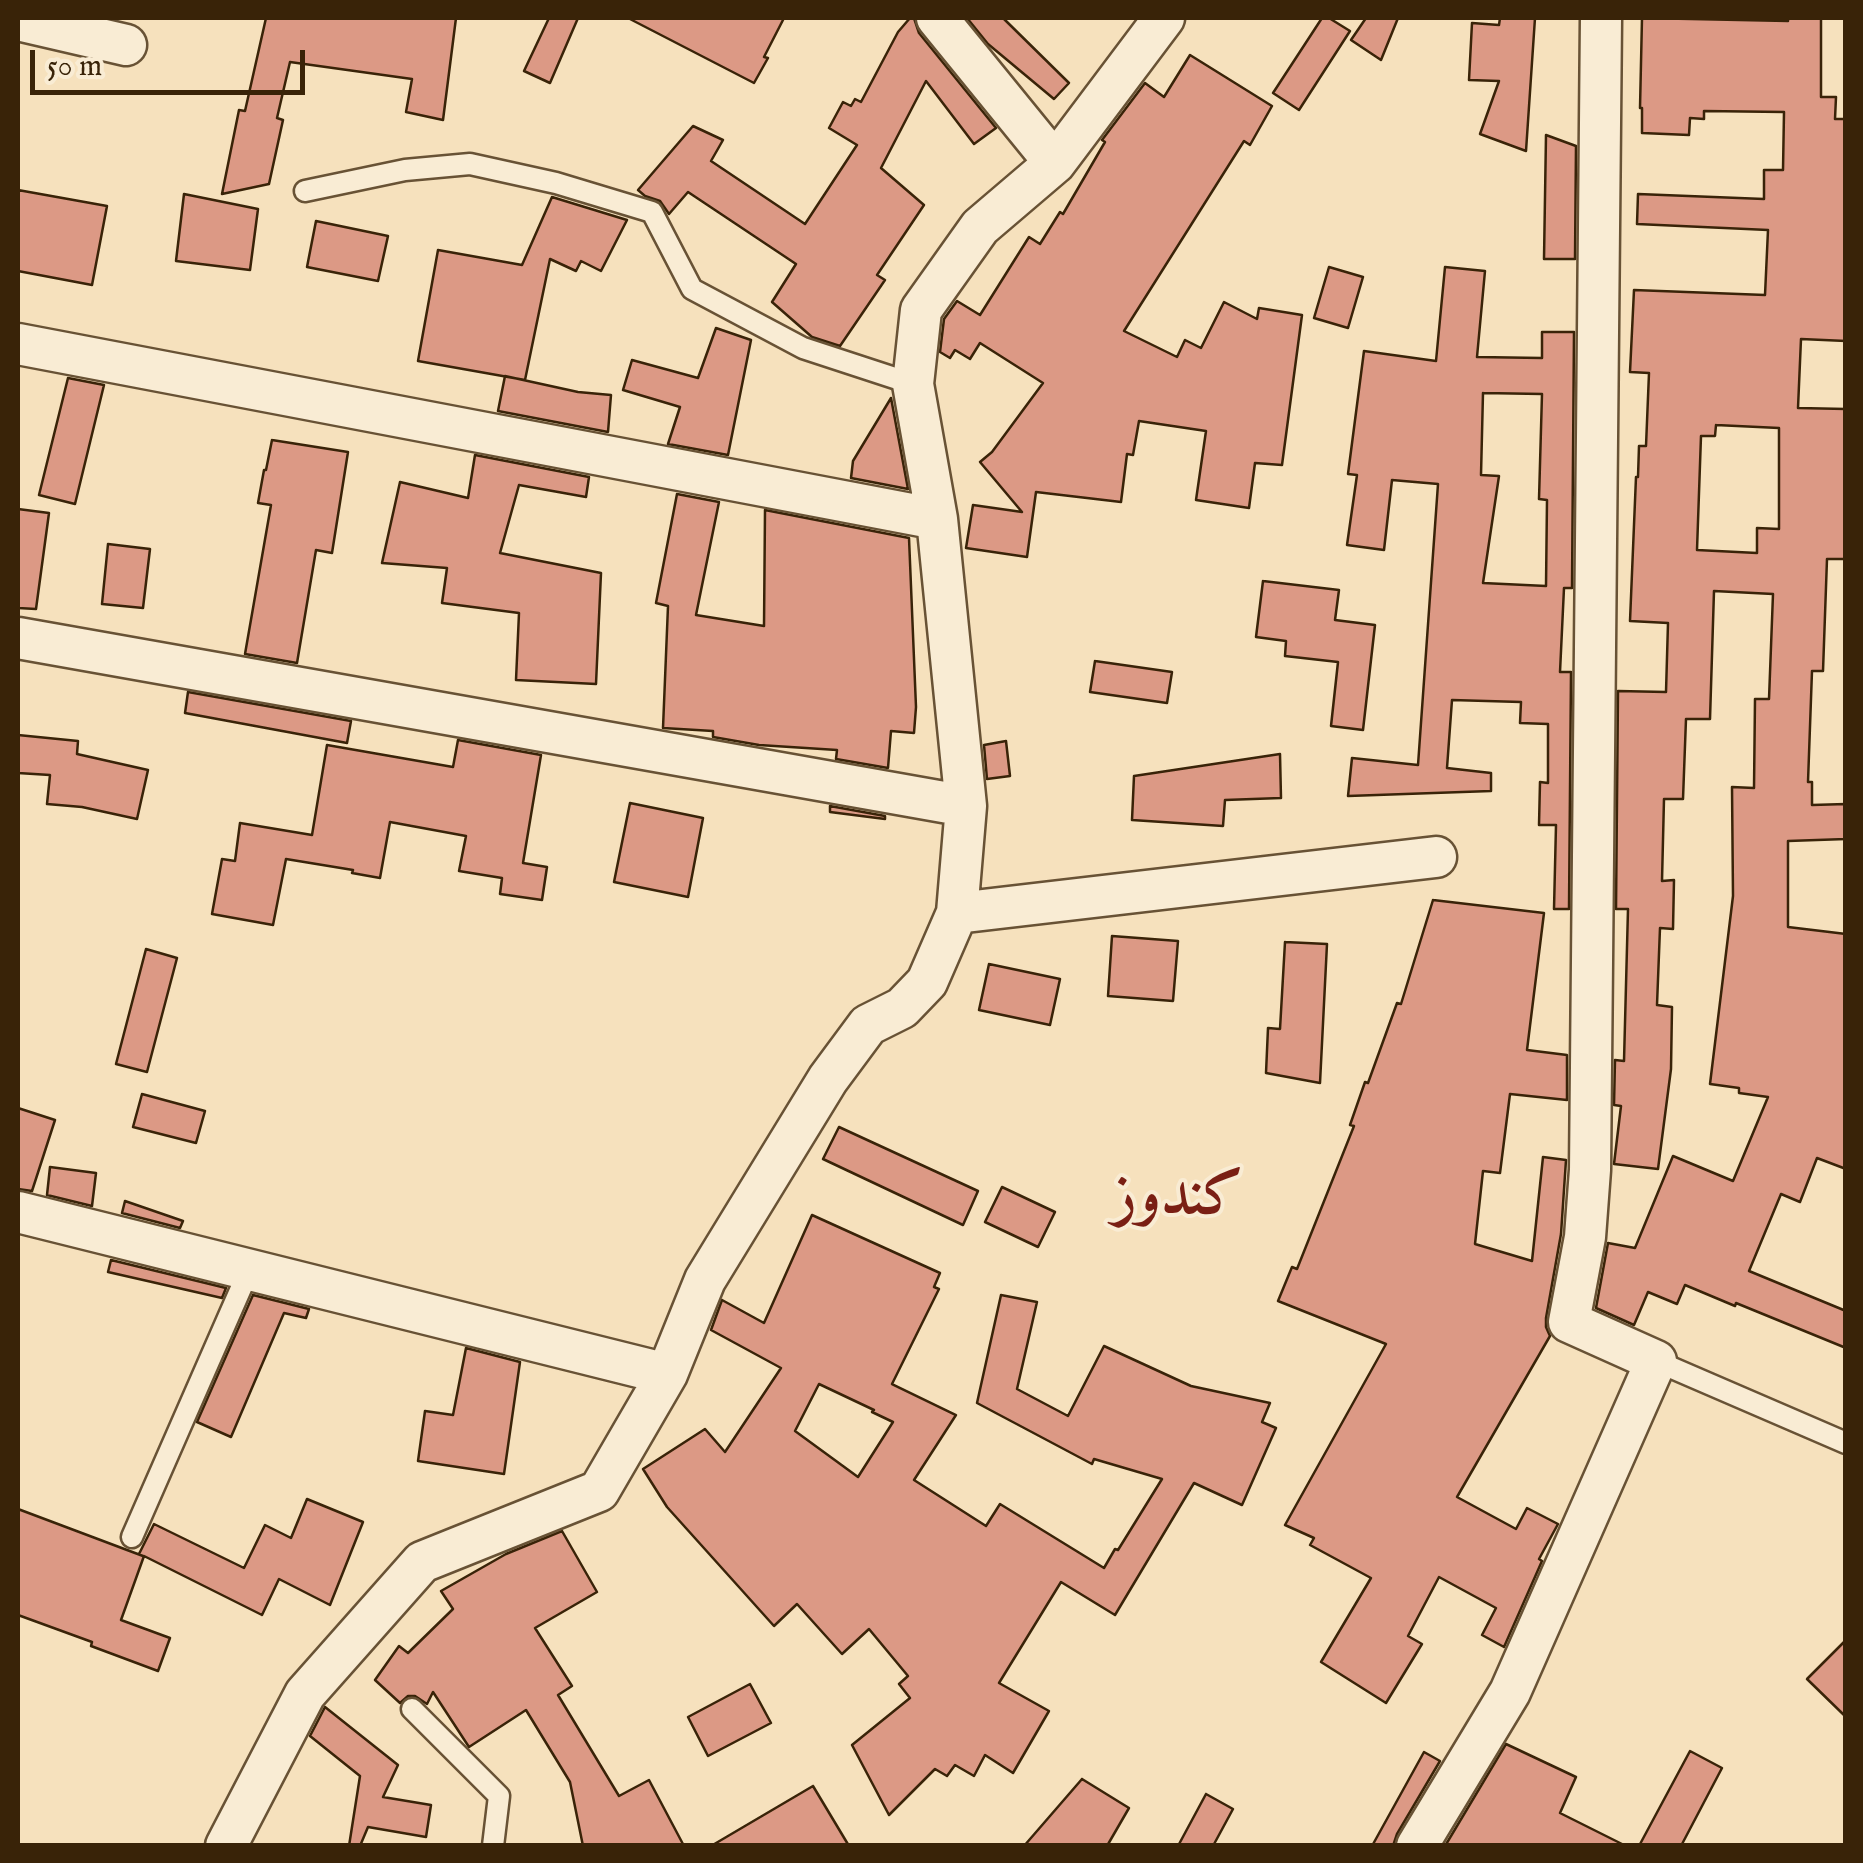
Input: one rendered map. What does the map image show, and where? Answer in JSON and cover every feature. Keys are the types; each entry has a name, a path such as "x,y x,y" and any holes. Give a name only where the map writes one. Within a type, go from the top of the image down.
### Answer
{"street":[{"path":"938,18 1055,163"},
{"path":"226,1846 305,1694 422,1562 599,1492 666,1374 705,1280 828,1079 868,1025 902,1008 927,982 957,913 966,806 937,519 912,384 921,310 980,228 1055,163 1164,18"},
{"path":"1416,1846 1510,1692 1656,1361 1569,1322 1585,1238 1590,1170 1601,18"},
{"path":"18,20 125,47"},
{"path":"18,344 937,519"},
{"path":"18,638 966,806"},
{"path":"957,913 1436,857"},
{"path":"18,1212 666,1374"}],"lane":[{"path":"306,191 405,170 470,164 556,183 652,212 692,289 803,348 912,384"},
{"path":"132,1537 249,1270"},
{"path":"1656,1361 1846,1443"},
{"path":"412,1709 498,1796 494,1846"}],"building":[{"path":"266,18 456,18 443,120 406,112 412,79 290,62 277,118 283,120 269,184 222,194 239,110 245,111"},
{"path":"549,18 578,18 550,83 524,71"},
{"path":"628,18 784,18 754,83"},
{"path":"914,18 919,33 996,128 974,144 926,81 881,168 924,205 877,275 885,280 840,346 812,337 772,302 796,264 688,192 669,214 660,201 638,190 693,126 723,140 711,161 805,224 857,145 829,128 843,102 851,106 855,99 861,102 898,32"},
{"path":"967,18 1003,18 1069,83 1054,99 988,44"},
{"path":"1322,18 1350,31 1299,110 1273,93"},
{"path":"1366,18 1398,18 1381,60 1351,40"},
{"path":"1500,18 1535,18 1526,151 1480,134 1499,81 1469,80 1472,23 1499,25"},
{"path":"1642,18 1821,18 1821,97 1836,97 1835,119 1846,119 1846,341 1801,339 1798,408 1846,409 1846,559 1827,559 1823,671 1812,671 1808,782 1812,782 1812,805 1846,804 1846,839 1788,841 1788,927 1846,934 1846,1169 1817,1158 1800,1202 1781,1194 1749,1271 1846,1311 1846,1348 1685,1285 1677,1304 1648,1292 1634,1325 1596,1308 1608,1243 1635,1248 1673,1156 1733,1181 1768,1097 1710,1084 1733,896 1732,787 1754,788 1755,699 1769,699 1773,594 1714,591 1710,719 1686,719 1683,799 1664,799 1662,881 1674,880 1673,929 1660,928 1657,1005 1672,1007 1671,1069 1658,1169 1614,1164 1621,1106 1614,1105 1615,1060 1624,1061 1628,909 1616,909 1618,691 1666,692 1668,623 1630,621 1636,477 1639,446 1646,446 1649,373 1630,372 1634,290 1765,295 1768,230 1637,224 1638,194 1764,199 1764,170 1783,170 1784,112 1704,111 1704,119 1690,118 1689,135 1642,133","holes":["1716,425 1779,428 1779,529 1757,528 1757,553 1697,550 1701,436 1715,436"]},
{"path":"1190,55 1272,106 1250,145 1244,141 1124,331 1177,357 1185,340 1201,348 1224,302 1257,319 1259,308 1302,315 1282,465 1255,463 1249,508 1196,500 1206,431 1139,421 1133,455 1127,454 1121,502 1036,492 1027,557 966,548 973,505 1022,512 980,462 992,452 1043,383 980,343 970,359 955,350 950,358 940,352 944,319 957,301 980,315 1029,237 1040,244 1060,212 1063,214 1105,142 1102,140 1145,83 1164,97"},
{"path":"1546,135 1576,146 1575,259 1544,259"},
{"path":"18,190 107,206 92,285 18,271"},
{"path":"184,194 258,209 250,270 176,261"},
{"path":"552,197 627,220 601,271 581,261 576,271 550,259 525,380 418,361 438,250 522,265"},
{"path":"316,221 388,236 378,281 307,267"},
{"path":"1329,267 1363,277 1348,328 1314,318"},
{"path":"1445,267 1485,271 1477,357 1542,358 1542,332 1574,332 1572,588 1564,588 1560,672 1571,672 1569,909 1554,909 1556,825 1539,825 1540,782 1548,783 1548,724 1520,723 1521,702 1452,700 1447,768 1491,773 1491,791 1348,796 1352,758 1418,765 1438,484 1392,480 1384,550 1347,545 1357,475 1348,474 1364,351 1436,361","holes":["1483,393 1542,394 1539,499 1547,500 1546,586 1483,583 1499,476 1481,475"]},
{"path":"716,328 751,340 728,455 668,444 680,407 623,390 632,360 698,378"},
{"path":"505,376 611,395 608,432 498,411"},
{"path":"68,378 104,385 75,504 39,495"},
{"path":"891,398 908,489 851,478 853,461"},
{"path":"272,440 348,452 332,553 316,550 297,663 245,654 271,505 258,503"},
{"path":"475,455 589,477 586,497 519,485 500,553 601,573 596,684 516,680 519,613 442,603 447,568 382,563 400,482 468,498"},
{"path":"677,494 719,502 696,615 764,626 765,510 909,538 914,733 891,731 888,768 836,759 837,750 759,745 713,737 713,731 663,728 668,606 656,603"},
{"path":"18,509 49,513 36,609 18,608"},
{"path":"108,544 150,549 143,608 102,604"},
{"path":"1263,581 1339,590 1335,620 1375,625 1363,730 1331,726 1338,662 1285,656 1286,641 1256,637"},
{"path":"1095,661 1172,672 1167,703 1090,692"},
{"path":"188,692 351,721 347,743 185,713"},
{"path":"18,735 78,741 77,754 148,770 137,819 47,804 50,775 18,773"},
{"path":"458,740 541,755 523,863 547,867 542,900 500,894 502,878 459,871 466,836 390,822 380,878 286,859 273,925 212,914 222,859 235,861 240,823 312,835 327,745 453,767"},
{"path":"1006,741 1010,776 987,779 984,745"},
{"path":"1280,754 1281,798 1225,800 1223,826 1132,820 1134,776"},
{"path":"630,803 703,818 688,897 614,882"},
{"path":"830,806 885,816 885,819 830,812"},
{"path":"1433,900 1544,913 1527,1050 1567,1055 1567,1100 1510,1094 1500,1173 1483,1171 1475,1244 1532,1261 1543,1157 1566,1160 1561,1234 1546,1318 1550,1336 1457,1497 1516,1529 1527,1508 1558,1524 1539,1559 1542,1561 1504,1647 1482,1635 1496,1608 1439,1577 1408,1636 1422,1644 1386,1703 1321,1662 1371,1578 1310,1545 1314,1538 1285,1525 1386,1344 1278,1301 1292,1267 1297,1269 1354,1126 1350,1125 1365,1082 1368,1083 1397,1003 1401,1004"},
{"path":"1112,936 1178,941 1173,1001 1108,996"},
{"path":"1285,942 1327,944 1320,1083 1266,1073 1268,1028 1280,1029"},
{"path":"146,949 177,958 147,1072 116,1064"},
{"path":"989,964 1060,979 1050,1025 979,1010"},
{"path":"142,1094 205,1111 196,1143 133,1127"},
{"path":"18,1108 55,1120 32,1191 18,1189"},
{"path":"839,1127 978,1191 963,1225 823,1159"},
{"path":"50,1167 96,1173 92,1206 47,1195"},
{"path":"1002,1187 1055,1212 1038,1247 985,1222"},
{"path":"125,1201 183,1221 180,1228 122,1213"},
{"path":"812,1215 940,1273 934,1287 939,1289 892,1384 956,1415 914,1480 986,1526 1000,1504 1104,1568 1162,1479 1094,1459 1092,1464 977,1403 1001,1295 1037,1302 1017,1389 1068,1416 1104,1346 1191,1386 1270,1403 1262,1422 1276,1428 1242,1505 1194,1483 1115,1615 1061,1582 999,1683 1049,1711 1013,1773 985,1755 974,1776 955,1765 947,1776 935,1769 889,1815 852,1745 910,1698 899,1684 908,1676 869,1629 842,1654 797,1604 774,1626 667,1507 643,1469 705,1429 725,1452 781,1368 711,1330 722,1300 764,1323","holes":["819,1384 893,1422 858,1477 795,1431"]},
{"path":"111,1260 226,1288 222,1298 108,1272"},
{"path":"253,1295 309,1309 306,1318 284,1313 231,1437 197,1422"},
{"path":"466,1348 520,1362 504,1474 418,1461 425,1411 453,1415"},
{"path":"307,1499 363,1522 330,1605 279,1579 262,1615 144,1556 121,1620 170,1638 158,1671 18,1615 18,1509 143,1556 139,1554 154,1524 244,1568 265,1525 291,1538"},
{"path":"562,1531 597,1592 535,1628 572,1686 558,1695 619,1796 649,1780 684,1846 583,1846 570,1782 526,1710 469,1747 433,1692 427,1704 415,1696 400,1703 375,1680 399,1646 408,1653 453,1609 441,1591 506,1554"},
{"path":"1846,1640 1846,1717 1807,1679"},
{"path":"750,1684 771,1723 708,1756 688,1717"},
{"path":"325,1707 398,1765 383,1797 431,1805 426,1837 368,1827 360,1846 349,1846 360,1776 310,1736"},
{"path":"1506,1744 1576,1777 1560,1813 1626,1846 1445,1846"},
{"path":"1690,1751 1722,1768 1681,1846 1639,1846"},
{"path":"1424,1752 1440,1761 1393,1846 1372,1846"},
{"path":"1082,1779 1129,1808 1107,1846 1024,1846"},
{"path":"813,1786 849,1846 711,1846"},
{"path":"1206,1794 1233,1809 1213,1846 1178,1846"}],"district":[{"name":"کندوز","path":"1178,1201"}]}
